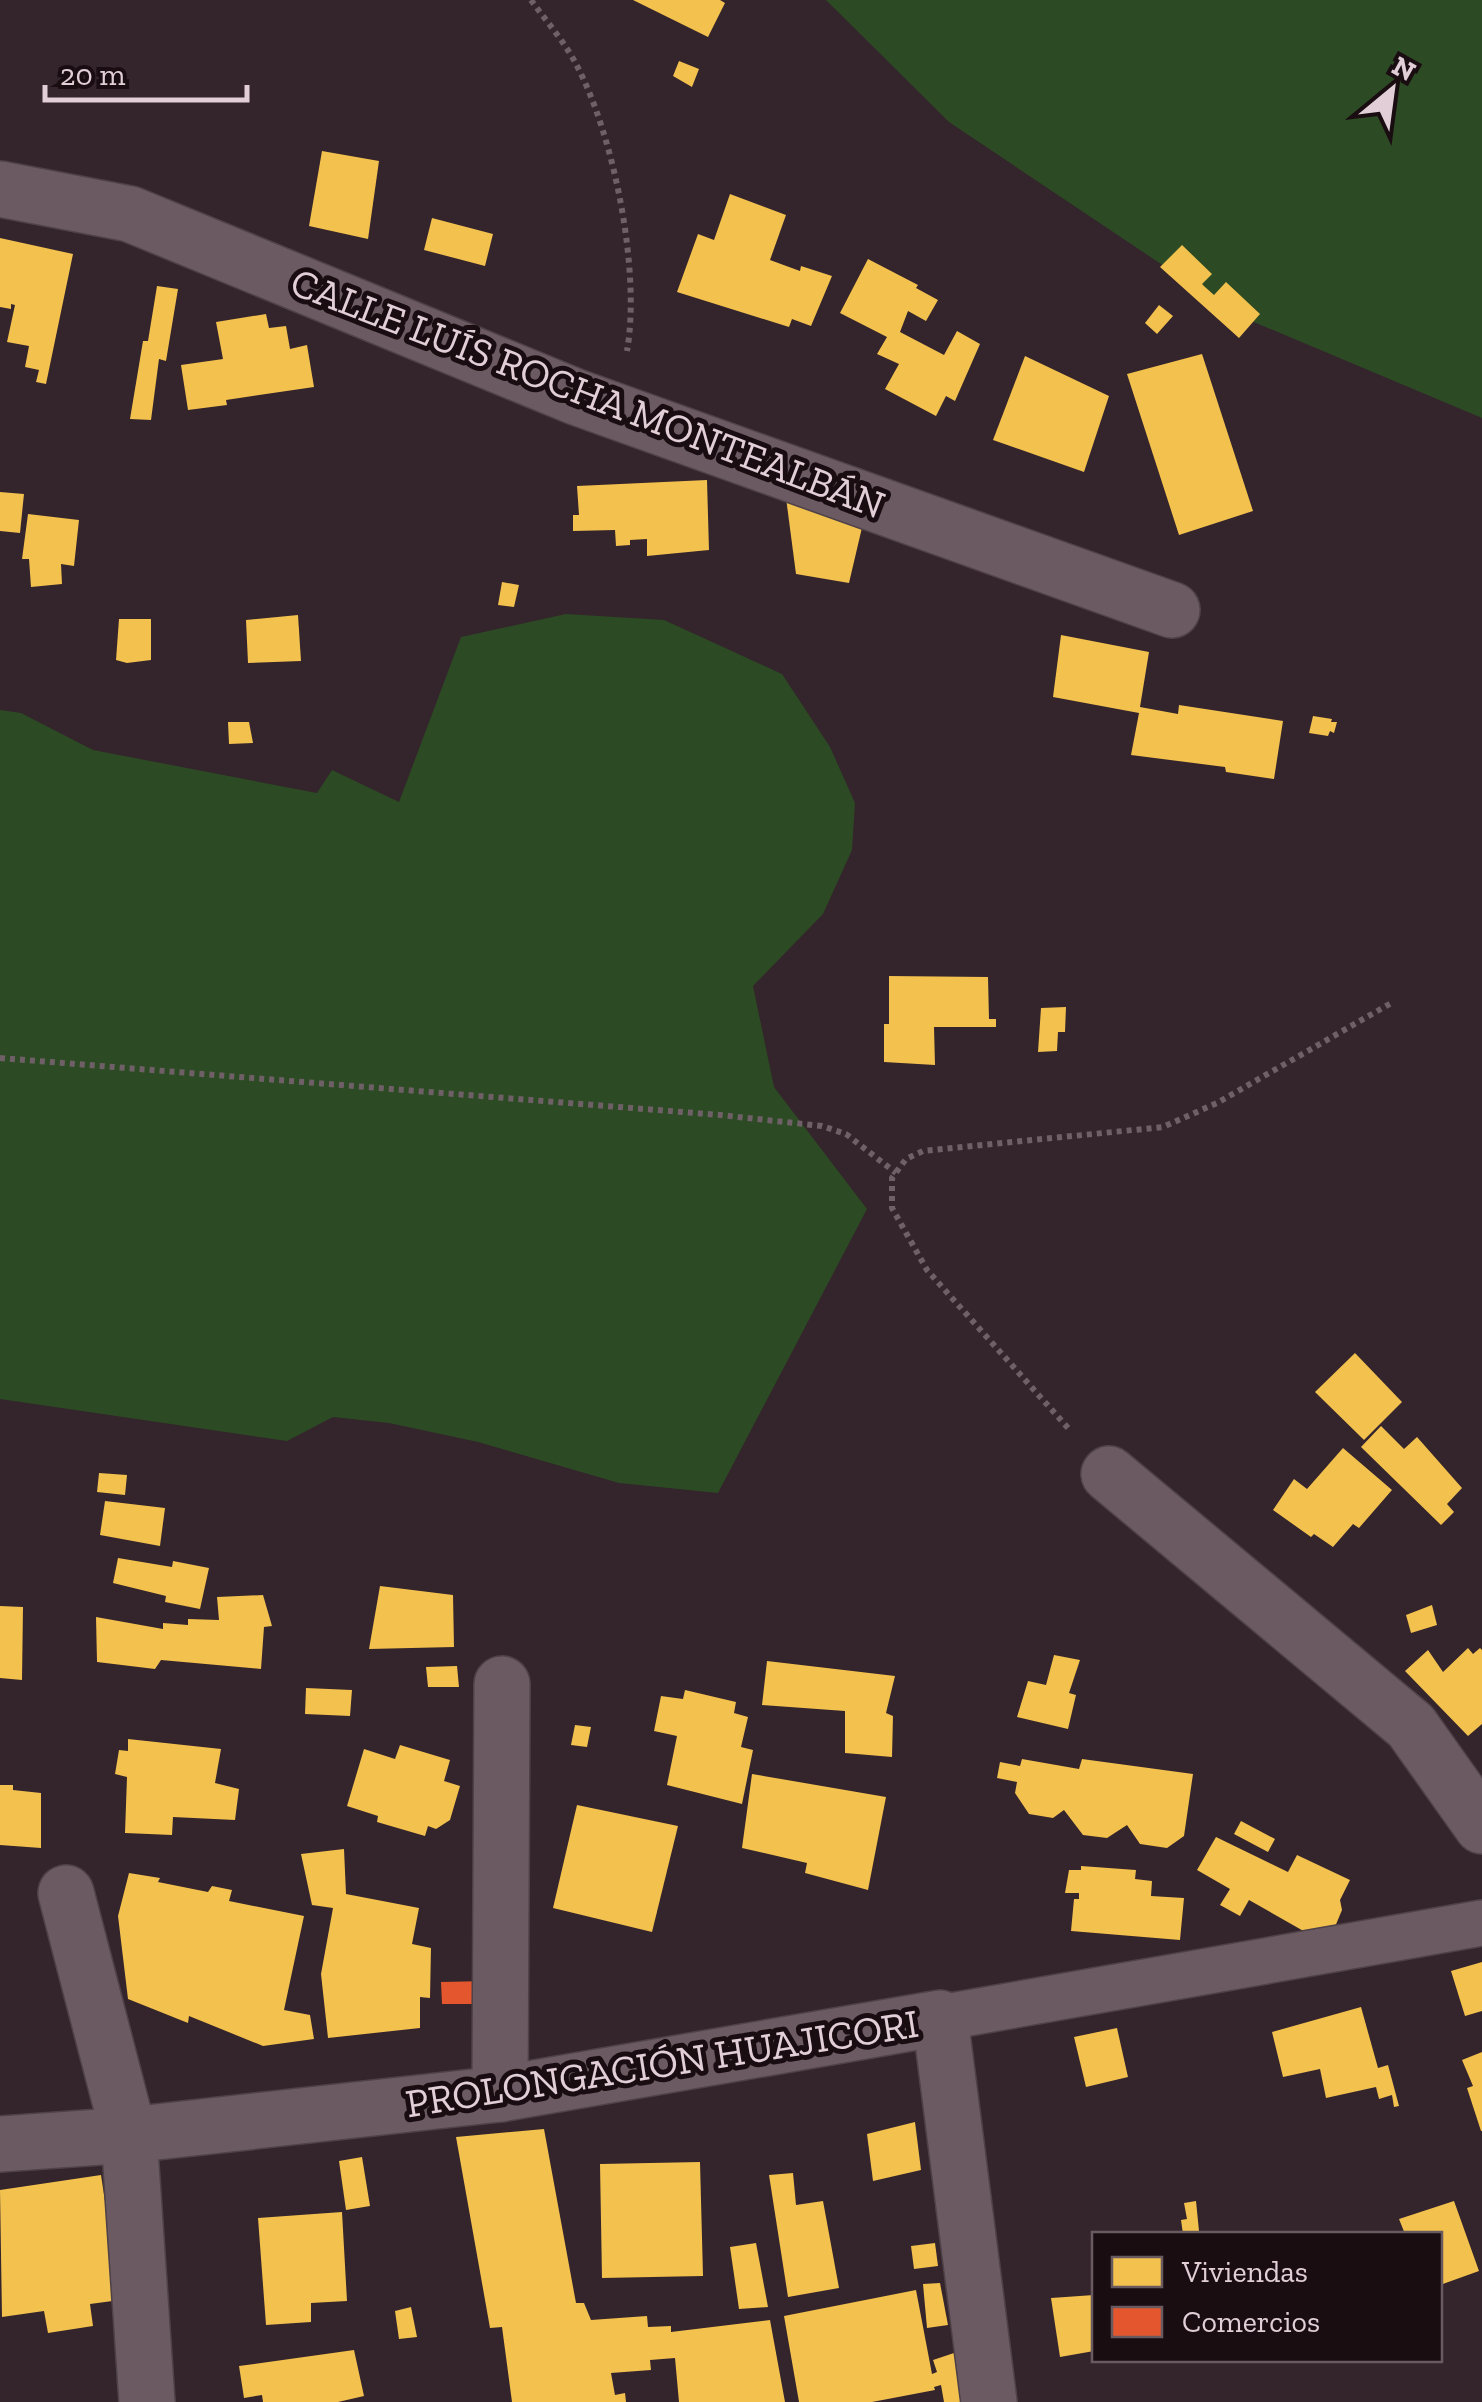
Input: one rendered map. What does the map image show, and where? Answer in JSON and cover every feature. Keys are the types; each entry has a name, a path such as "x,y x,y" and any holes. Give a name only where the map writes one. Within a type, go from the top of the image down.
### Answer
{"street":[{"name":"CALLE LUÍS ROCHA MONTEALBÁN","path":"0,189 130,214 617,412 1172,610"},
{"path":"1109,1474 1411,1726 1482,1826"},
{"path":"500,2094 502,1684"},
{"path":"66,1893 129,2135 147,2402"},
{"path":"940,2018 1482,1923"},
{"name":"PROLONGACIÓN HUAJICORI","path":"0,2144 129,2135 500,2094 940,2018 989,2402"}],"path":[{"path":"531,0 576,64 601,129 620,203 632,322 617,412"},
{"path":"1109,1474 927,1270 892,1208 892,1178 906,1159 924,1151 1164,1128 1217,1103 1392,1002"},
{"path":"0,1058 822,1126 846,1134 896,1173"}],"green space":[{"path":"826,0 1482,0 1482,418 1237,315 949,122"},
{"path":"566,614 664,620 782,674 830,747 855,803 852,850 823,914 753,986 774,1087 867,1209 718,1493 619,1483 478,1442 389,1423 333,1417 287,1441 0,1399 0,710 21,713 93,750 317,793 332,770 399,802 461,637"}],"building: Viviendas":[{"path":"633,0 720,0 725,3 708,37"},
{"path":"679,61 699,69 692,87 673,76"},
{"path":"322,151 379,161 368,239 309,226"},
{"path":"730,194 786,215 770,260 800,271 801,266 832,276 811,326 792,319 789,327 677,292 698,234 714,240"},
{"path":"432,218 493,234 485,266 424,250"},
{"path":"0,238 73,254 46,384 36,382 39,370 25,367 29,346 7,342 15,305 11,304 11,309 0,307"},
{"path":"1182,245 1212,274 1202,284 1214,295 1226,282 1260,314 1239,338 1160,267"},
{"path":"868,259 938,300 926,321 908,311 900,332 944,355 957,331 980,344 955,401 946,396 936,416 885,389 899,364 877,354 887,337 840,313"},
{"path":"157,286 178,289 166,361 159,359 151,420 130,419 143,341 148,341"},
{"path":"1159,305 1173,316 1157,334 1145,323"},
{"path":"266,314 269,328 286,326 290,349 307,345 314,387 226,400 227,405 188,410 181,365 223,359 216,322"},
{"path":"1202,354 1253,511 1179,535 1127,374"},
{"path":"1025,356 1109,396 1084,472 993,440"},
{"path":"783,475 868,502 849,583 796,574"},
{"path":"707,480 709,550 647,556 647,539 616,546 615,530 573,531 573,515 579,515 577,486"},
{"path":"0,492 24,494 20,533 0,531"},
{"path":"28,514 79,520 74,566 61,564 62,584 31,587 29,559 22,559"},
{"path":"502,582 519,585 514,607 498,605"},
{"path":"298,615 301,661 248,663 246,620"},
{"path":"119,619 151,619 151,660 116,660"},
{"path":"1061,635 1149,652 1140,707 1178,714 1179,705 1283,721 1274,779 1226,772 1225,767 1131,755 1139,713 1053,697"},
{"path":"1313,716 1337,722 1334,733 1309,733"},
{"path":"228,722 249,722 253,743 229,744"},
{"path":"889,976 988,977 989,1019 996,1019 996,1027 934,1027 935,1065 884,1062"},
{"path":"1066,1007 1065,1032 1058,1032 1057,1051 1038,1052 1041,1008"},
{"path":"1355,1353 1402,1402 1364,1440 1315,1392"},
{"path":"1381,1426 1404,1449 1417,1437 1462,1488 1447,1504 1454,1512 1441,1525 1361,1447"},
{"path":"1343,1448 1392,1490 1359,1528 1353,1524 1333,1547 1314,1534 1311,1537 1273,1510 1294,1479 1307,1489"},
{"path":"99,1473 127,1475 125,1495 97,1492"},
{"path":"105,1501 165,1508 160,1546 100,1535"},
{"path":"118,1558 172,1567 173,1561 209,1568 200,1609 165,1602 166,1596 113,1583"},
{"path":"380,1586 453,1595 454,1647 369,1649"},
{"path":"263,1595 272,1626 264,1627 261,1669 161,1660 155,1669 97,1662 96,1617 163,1629 163,1623 188,1625 188,1619 219,1620 217,1597"},
{"path":"1432,1605 1437,1625 1411,1633 1406,1615"},
{"path":"0,1606 23,1607 22,1680 0,1678"},
{"path":"1468,1648 1473,1654 1482,1650 1482,1724 1468,1736 1405,1671 1428,1650 1443,1672"},
{"path":"1054,1655 1080,1660 1069,1693 1076,1695 1068,1729 1017,1717 1028,1681 1046,1685"},
{"path":"767,1661 895,1676 886,1713 893,1716 892,1757 845,1753 845,1711 762,1705"},
{"path":"457,1666 459,1687 428,1687 426,1667"},
{"path":"306,1688 352,1690 350,1716 305,1714"},
{"path":"685,1690 736,1702 734,1713 748,1717 741,1747 753,1750 742,1804 667,1785 677,1736 654,1731 661,1696 683,1699"},
{"path":"575,1725 591,1727 587,1747 571,1745"},
{"path":"128,1739 221,1749 215,1783 239,1789 235,1820 173,1817 172,1835 125,1833 127,1777 115,1774 119,1750 128,1751"},
{"path":"400,1745 450,1760 444,1781 460,1786 450,1820 436,1829 428,1826 425,1836 377,1822 378,1816 347,1806 364,1749 395,1759"},
{"path":"1022,1759 1079,1769 1082,1759 1193,1774 1184,1836 1167,1848 1140,1844 1127,1825 1107,1838 1083,1835 1064,1810 1053,1818 1029,1814 1015,1793 1017,1782 997,1778 1000,1762 1020,1766"},
{"path":"752,1774 886,1797 868,1890 805,1873 807,1863 742,1848"},
{"path":"0,1785 41,1793 41,1848 0,1845"},
{"path":"577,1805 678,1826 652,1932 553,1908"},
{"path":"1241,1821 1275,1839 1268,1852 1234,1834"},
{"path":"1216,1837 1288,1872 1297,1855 1350,1880 1340,1900 1342,1910 1332,1934 1307,1933 1249,1900 1240,1916 1220,1905 1230,1889 1197,1870"},
{"path":"344,1849 346,1894 419,1908 412,1944 431,1948 430,1998 420,1997 420,2028 328,2038 321,1974 333,1908 312,1905 301,1854"},
{"path":"1081,1866 1136,1870 1135,1879 1152,1881 1151,1896 1184,1898 1180,1940 1071,1931 1074,1899 1079,1899 1079,1893 1065,1893 1069,1870 1081,1870"},
{"path":"129,1873 208,1892 212,1886 232,1890 229,1901 304,1916 284,2010 310,2015 314,2039 263,2046 189,2016 188,2023 128,1999 118,1916"},
{"path":"1482,1962 1482,2011 1465,2016 1451,1971"},
{"path":"1361,2007 1378,2068 1388,2065 1399,2106 1394,2107 1392,2095 1379,2099 1376,2087 1326,2098 1320,2069 1283,2077 1272,2032"},
{"path":"1117,2028 1128,2077 1086,2087 1074,2037"},
{"path":"1482,2052 1481,2131 1467,2088 1473,2086 1462,2060"},
{"path":"915,2122 921,2170 873,2181 867,2134"},
{"path":"544,2129 576,2303 584,2303 591,2320 647,2316 648,2327 671,2326 671,2332 770,2320 785,2402 679,2402 675,2358 650,2360 651,2370 611,2373 615,2395 625,2393 626,2402 512,2402 502,2327 490,2328 456,2137"},
{"path":"362,2157 370,2206 346,2210 339,2161"},
{"path":"700,2162 703,2276 602,2278 600,2164"},
{"path":"793,2173 796,2205 823,2201 839,2288 788,2297 769,2175"},
{"path":"101,2175 120,2300 90,2304 93,2326 48,2333 44,2311 2,2317 0,2190"},
{"path":"1196,2201 1199,2231 1183,2232 1181,2220 1187,2219 1184,2203"},
{"path":"1454,2201 1479,2271 1442,2284 1442,2232 1404,2232 1399,2219"},
{"path":"342,2212 347,2301 311,2303 311,2322 266,2325 258,2218"},
{"path":"756,2243 768,2307 739,2309 730,2247"},
{"path":"935,2243 938,2266 914,2269 911,2246"},
{"path":"940,2283 948,2325 927,2328 923,2284"},
{"path":"916,2290 932,2374 937,2372 933,2360 954,2353 963,2402 944,2402 941,2385 935,2390 872,2402 799,2402 784,2316"},
{"path":"1092,2295 1092,2351 1060,2357 1051,2298"},
{"path":"411,2307 417,2337 399,2339 395,2311"},
{"path":"354,2350 364,2396 338,2402 263,2402 262,2395 244,2398 239,2366"}],"building: Comercios":[{"path":"488,1981 488,2004 442,2004 441,1982"}]}
